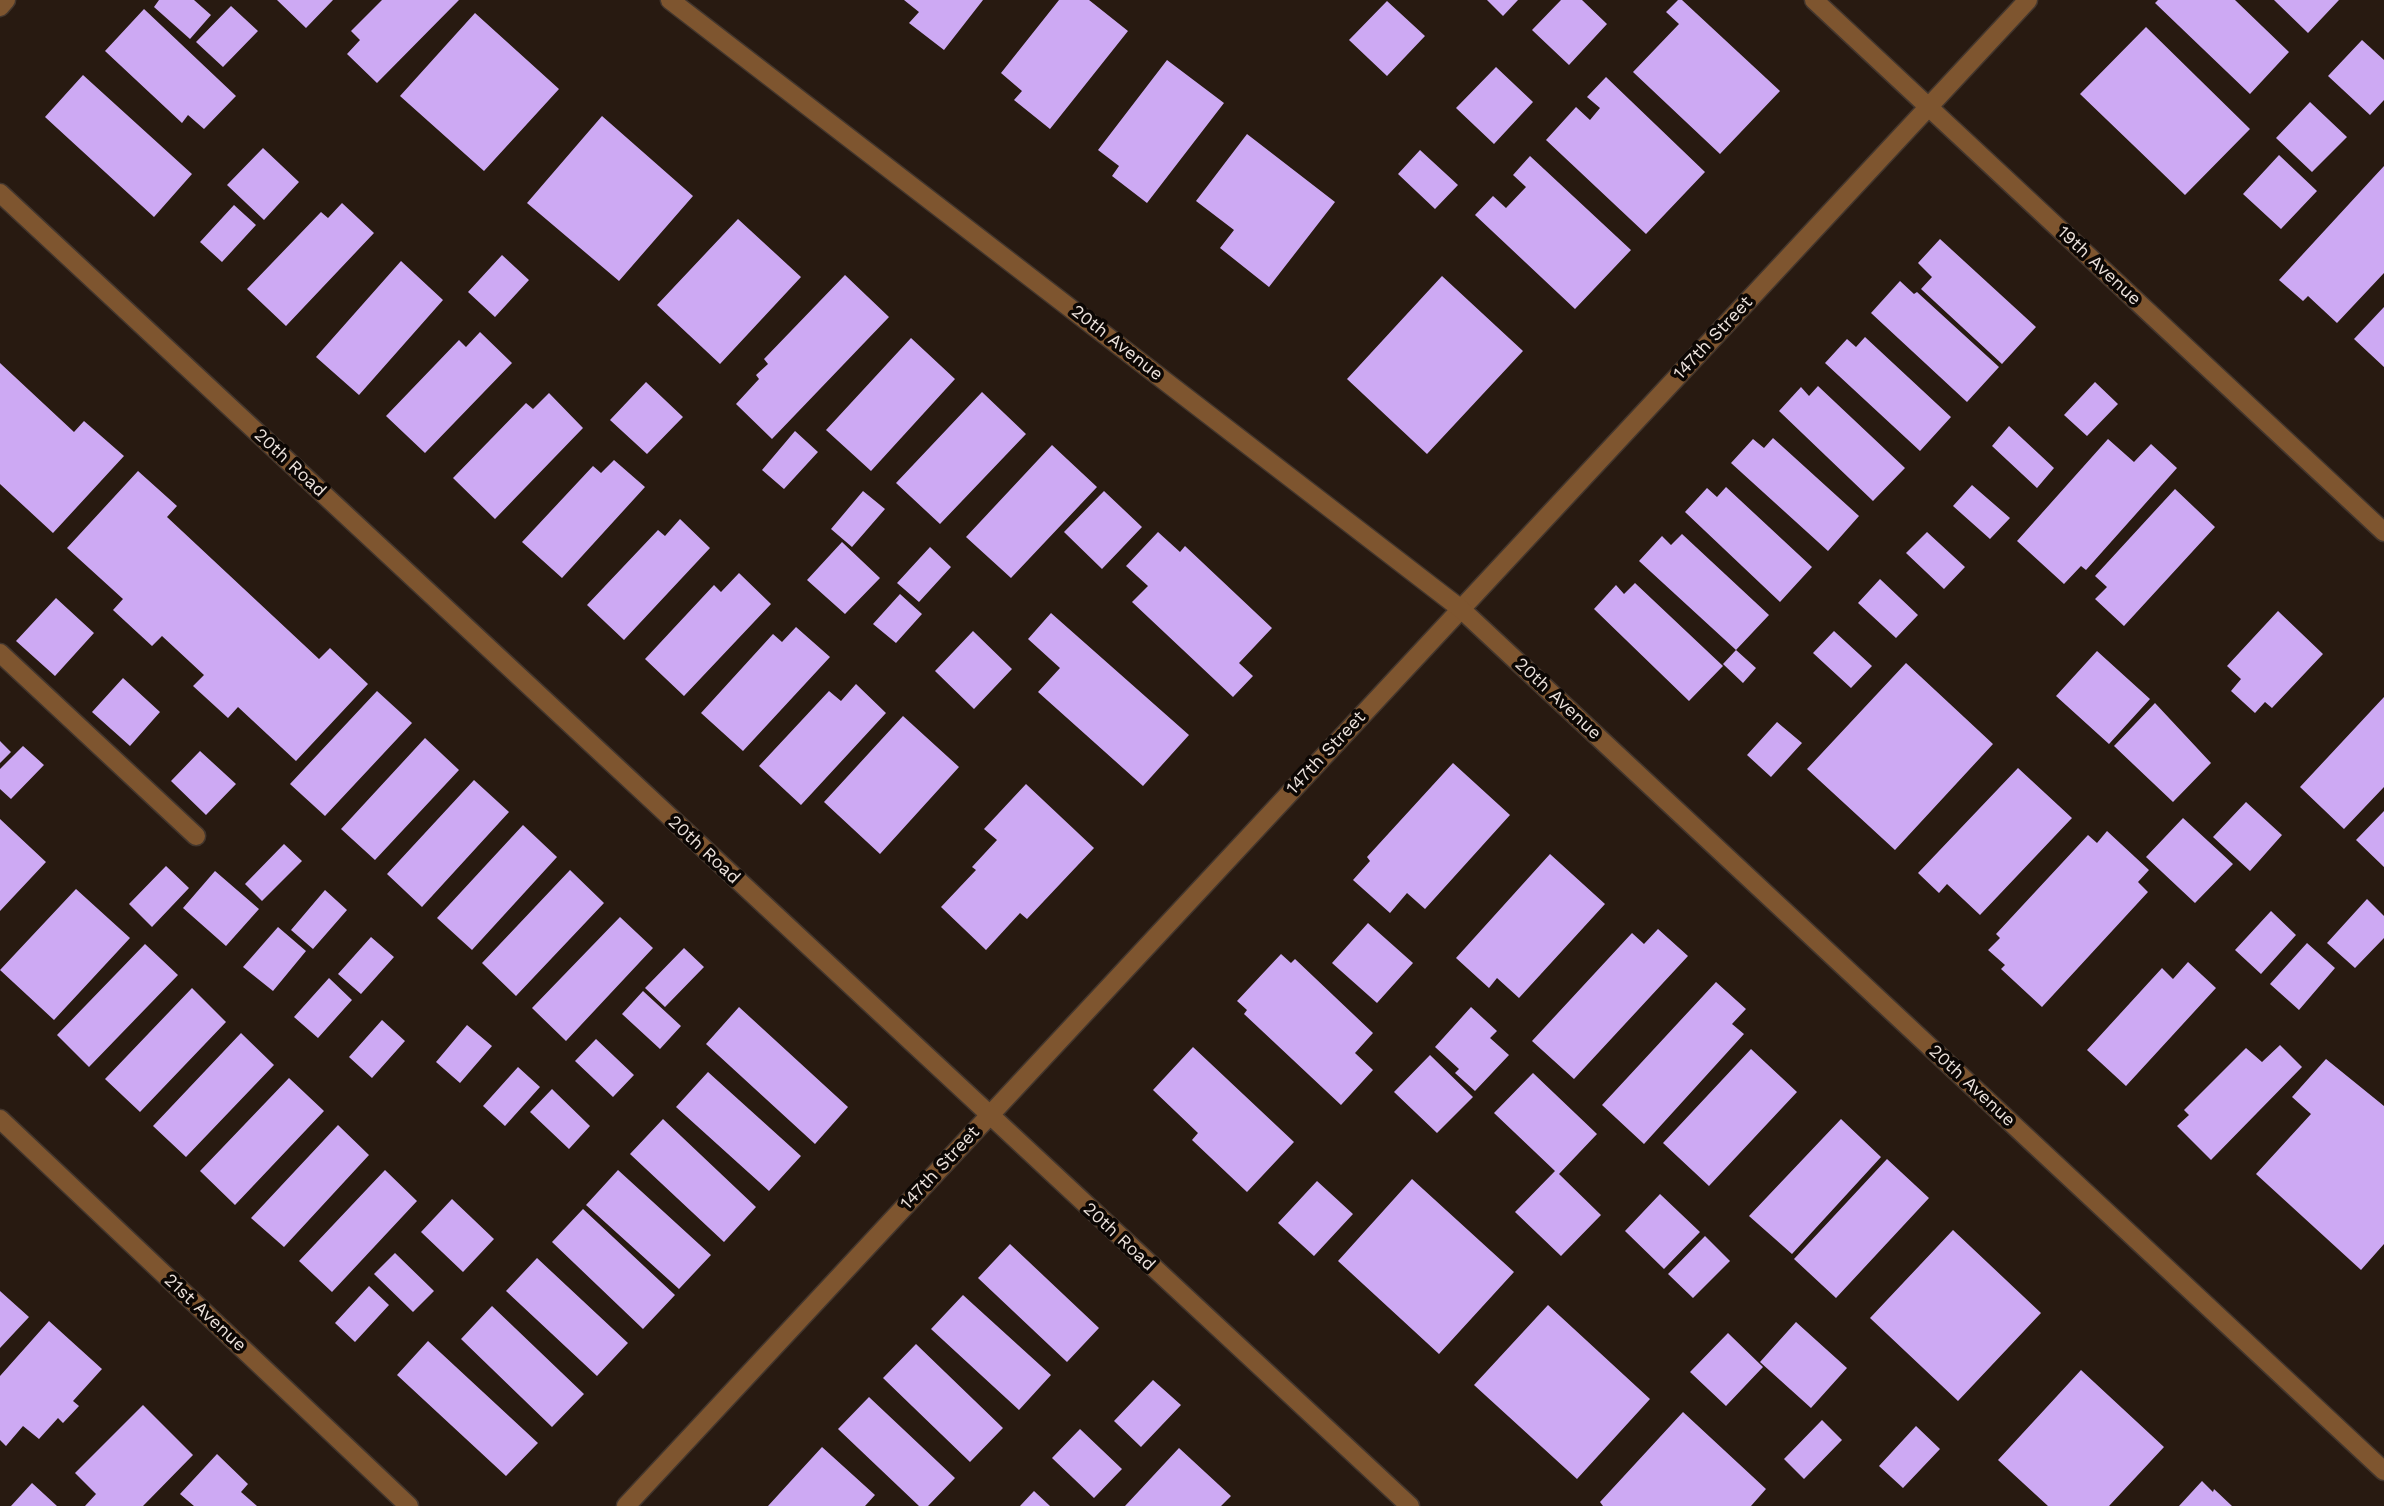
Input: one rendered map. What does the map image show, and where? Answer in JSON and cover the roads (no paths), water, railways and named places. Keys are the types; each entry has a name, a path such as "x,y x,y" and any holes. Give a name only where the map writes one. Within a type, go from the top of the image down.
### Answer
{"street":[{"path":"0,7 6,0"},
{"name":"20th Avenue","path":"670,0 1461,609 2384,1471"},
{"name":"19th Avenue","path":"1814,0 2384,532"},
{"name":"147th Street","path":"625,1506 2028,0"},
{"name":"20th Road","path":"0,193 1410,1506"},
{"path":"0,653 196,835"},
{"name":"21st Avenue","path":"0,1119 409,1506"}]}
